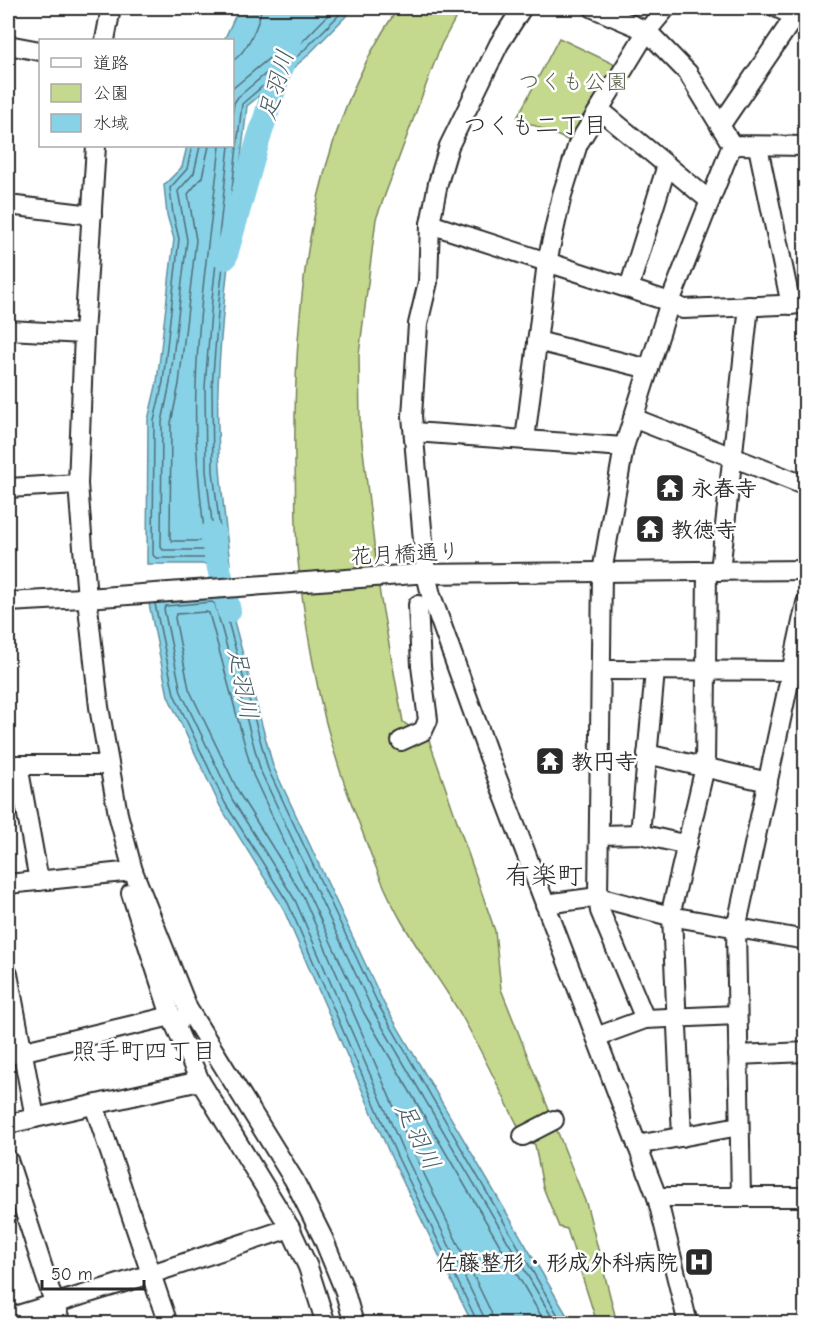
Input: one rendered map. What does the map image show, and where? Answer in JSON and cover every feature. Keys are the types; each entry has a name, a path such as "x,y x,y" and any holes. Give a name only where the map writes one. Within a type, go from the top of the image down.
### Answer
{"street":[{"path":"105,39 111,8"},
{"path":"522,8 499,44 449,146 438,183 430,224 428,282 418,324 412,416 421,574 431,595 545,904 657,1197 688,1323"},
{"path":"593,8 647,32 688,73 732,145"},
{"path":"525,440 547,262 562,195 578,144 647,32 666,8"},
{"path":"720,126 800,16 777,8"},
{"path":"8,45 39,51"},
{"path":"600,110 710,201"},
{"path":"732,145 806,146"},
{"path":"645,1019 600,910 598,897 602,572 624,447 633,417 670,302 732,145"},
{"path":"96,147 84,334 78,484 94,598 99,707 108,765 129,872 171,1016 200,1081 290,1228 308,1267 326,1323"},
{"path":"430,224 670,302 683,309 798,305 758,147"},
{"path":"628,288 668,165"},
{"path":"8,205 92,214"},
{"path":"682,1137 671,916 705,767 707,671 714,571 733,456 749,306"},
{"path":"8,330 84,334"},
{"path":"537,341 649,369"},
{"path":"633,417 806,486"},
{"path":"414,432 624,447"},
{"path":"8,488 78,484"},
{"name":"花月橋通り","path":"8,602 94,598 421,574 806,570"},
{"path":"741,1197 736,929 768,782 799,671 806,603"},
{"path":"401,741 423,731 428,720 421,666 418,605"},
{"path":"601,670 799,671"},
{"path":"640,834 655,671"},
{"path":"647,754 768,782"},
{"path":"39,881 13,765 108,765"},
{"path":"599,835 640,834 687,845"},
{"path":"8,884 129,872"},
{"path":"129,872 188,1009 298,1190 323,1238 344,1289 354,1323"},
{"path":"545,904 598,897 671,916 806,940"},
{"path":"8,974 14,1053 36,1118"},
{"path":"596,1037 645,1019 737,1015"},
{"path":"14,1053 171,1016 183,1024 202,1056 222,1065"},
{"path":"738,1055 806,1052"},
{"path":"8,1124 200,1081"},
{"path":"94,1105 168,1323"},
{"path":"523,1136 554,1120"},
{"path":"637,1145 739,1126"},
{"path":"8,1160 61,1323"},
{"path":"657,1197 806,1197"},
{"path":"8,1318 290,1228"}],"green space":[{"path":"398,8 461,8 441,45 376,219 359,355 360,425 380,595 403,722 429,740 495,931 501,989 587,1206 617,1323 597,1323 567,1229 559,1227 543,1187 535,1145 523,1136 453,1001 395,910 373,860 333,749 323,711 307,626 297,548 295,464 295,405 303,286 312,227 325,169 344,113 368,59"},
{"name":"つくも公園","path":"559,38 620,67 572,142 517,118"}],"water":[{"path":"239,8 354,8 305,58 247,106 226,281 218,387 219,453 230,564 147,564 148,420 157,382 174,239 167,215 164,185 182,167 187,147 234,147 234,39 224,39"},
{"path":"225,588 273,766 384,1004 569,1319 569,1323 472,1323 392,1159 282,906 220,806 168,696 147,594"}],"waterway":[{"name":"足羽川","path":"225,258 290,39 308,8"},
{"name":"足羽川","path":"211,534 229,611"}],"place":[{"name":"永春寺","path":"670,488"},
{"name":"教徳寺","path":"650,529"},
{"name":"教円寺","path":"550,761"},
{"name":"佐藤整形・形成外科病院","path":"699,1262"}],"district":[{"name":"つくも二丁目","path":"535,125"},
{"name":"有楽町","path":"544,875"},
{"name":"照手町四丁目","path":"144,1051"}]}
